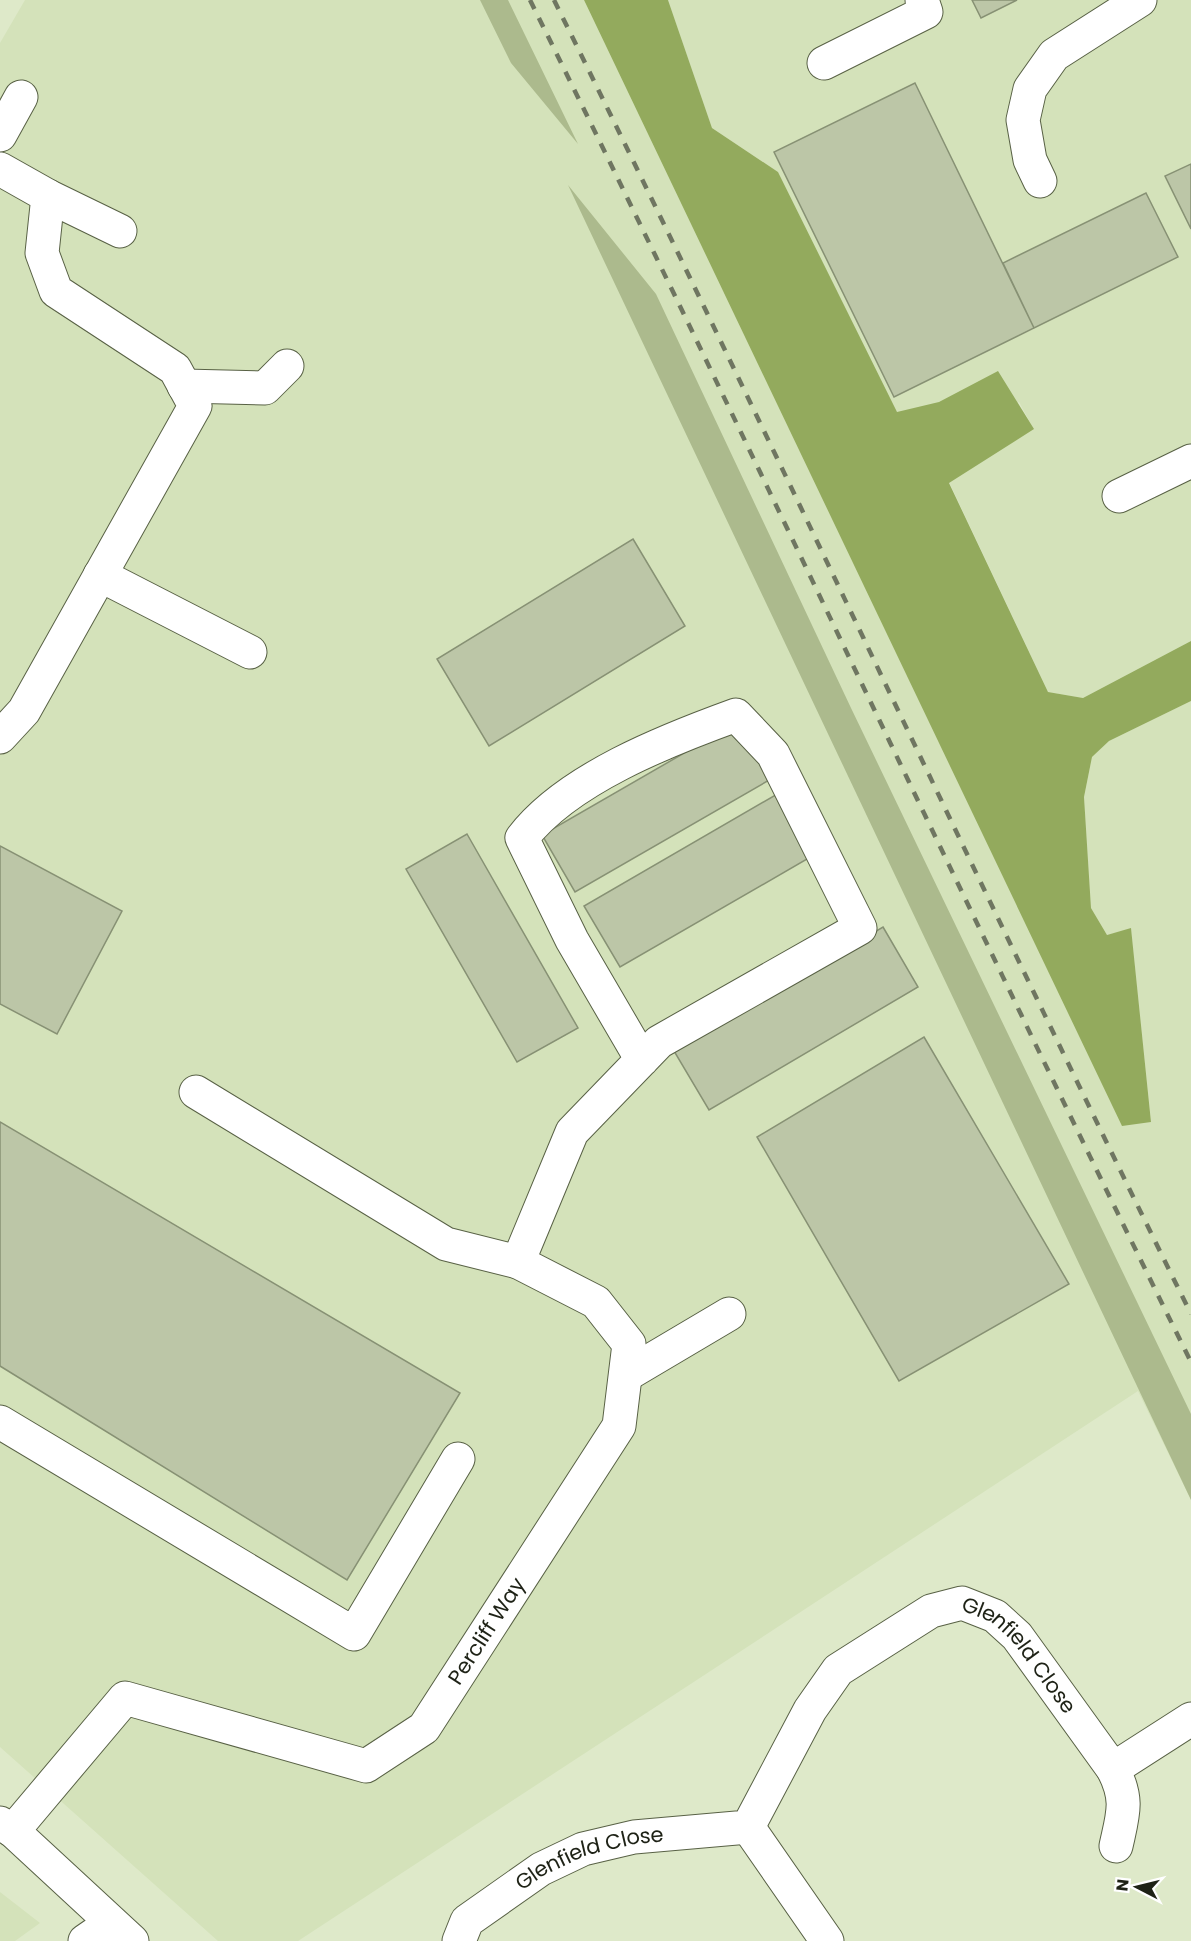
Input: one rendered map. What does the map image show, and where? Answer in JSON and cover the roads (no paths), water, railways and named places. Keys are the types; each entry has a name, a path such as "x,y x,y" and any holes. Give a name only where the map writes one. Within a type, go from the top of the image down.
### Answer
{"street":[{"path":"824,63 926,12 922,0"},
{"path":"1040,181 1030,160 1023,120 1030,89 1054,55 1140,0"},
{"path":"0,135 21,97"},
{"path":"0,169 48,196 120,231"},
{"path":"0,737 24,711 195,406 175,369 56,291 42,253 48,196"},
{"path":"184,386 265,388 287,366"},
{"path":"1119,496 1191,461"},
{"path":"100,575 250,652"},
{"path":"518,1262 572,1132 642,1060 659,1042 860,928 773,754 736,715 681,735 607,771 537,818 522,838 572,940 642,1060"},
{"name":"Percliff Way","path":"6,1827 125,1698 366,1766 424,1728 619,1426 629,1344 596,1302 518,1262 446,1244 196,1092"},
{"path":"626,1375 729,1314"},
{"path":"0,1422 354,1634 458,1459"},
{"name":"Glenfield Close","path":"459,1941 467,1921 541,1869 583,1849 634,1837 748,1827 810,1710 838,1670 931,1611 962,1603 995,1616 1017,1636 1113,1769 1122,1786 1125,1803 1116,1846"},
{"path":"1113,1769 1191,1719"},
{"path":"6,1827 122,1932"},
{"path":"748,1827 827,1941"},
{"path":"85,1941 122,1932"}],"railway":[{"path":"530,0 1191,1362"},
{"path":"554,0 1191,1314"}]}
